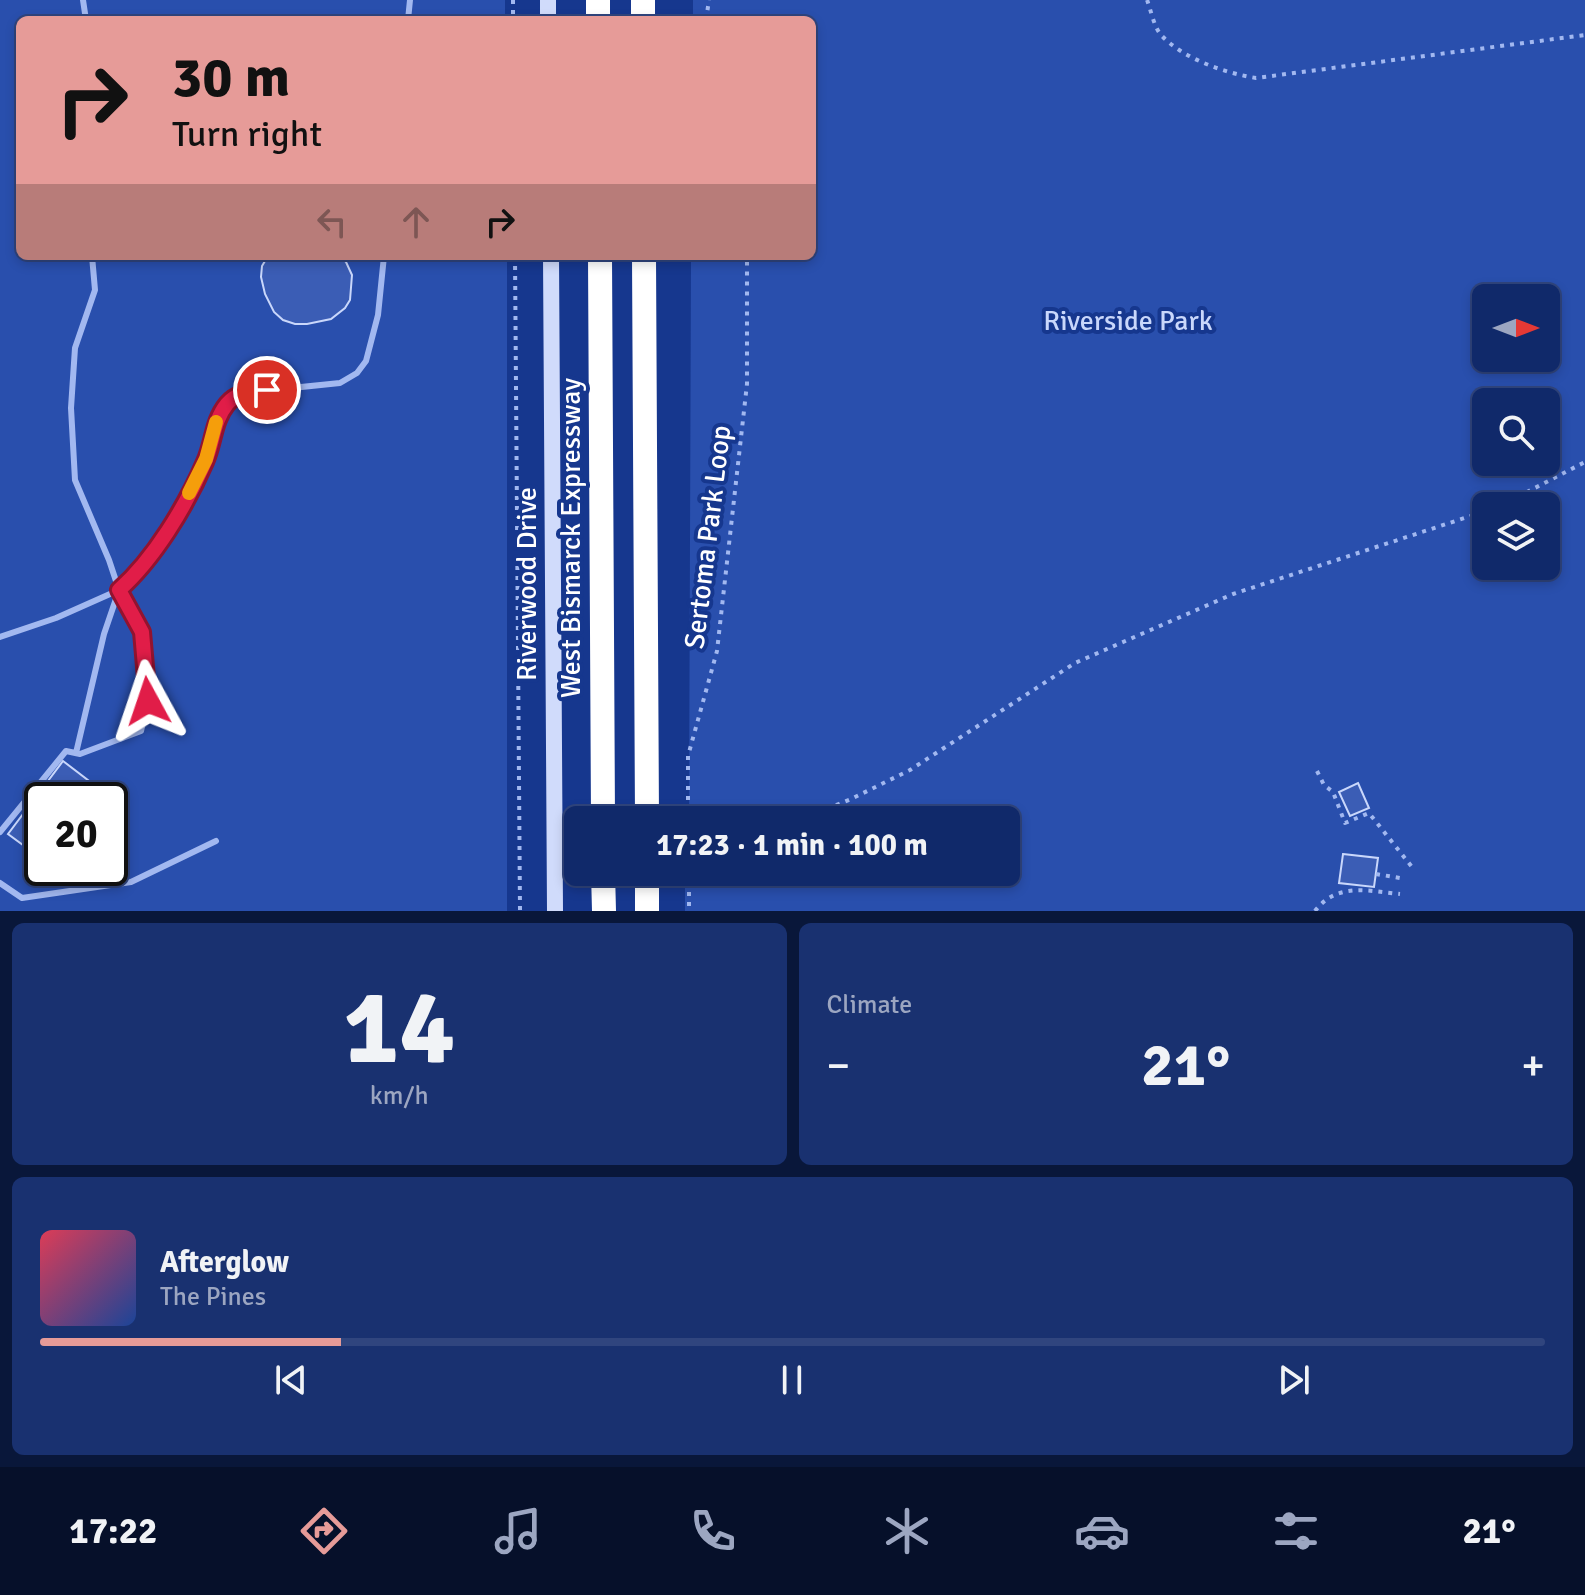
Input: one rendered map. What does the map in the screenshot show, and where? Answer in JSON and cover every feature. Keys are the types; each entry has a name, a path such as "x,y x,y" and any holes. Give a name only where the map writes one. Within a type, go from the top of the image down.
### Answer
{"highway":[{"name":"West Bismarck Expressway","path":"600,260 603,806"},
{"path":"644,260 647,806"},
{"path":"603,886 604,911"},
{"path":"647,886 647,911"}],"street":[{"name":"Riverwood Drive","path":"551,260 555,911"}],"lane":[{"path":"0,832 66,751 80,754 141,731 148,701 142,632 119,590 75,480 71,408 75,348 95,290 92,260"},
{"path":"0,637 56,618 119,590 141,571 186,500 206,459 216,421 229,402 243,393 340,383 357,373 366,361 378,315 384,260"},
{"path":"76,753 104,634 119,590"},
{"path":"0,883 22,898 131,882 216,841"}],"path":[{"path":"1147,0 1160,35 1193,57 1228,74 1256,78 1585,35"},
{"path":"515,260 520,911"},
{"name":"Sertoma Park Loop","path":"688,806 688,756 717,651 747,384 747,260"},
{"path":"1527,492 1585,462"},
{"path":"830,806 910,770 1075,663 1233,594 1472,516"},
{"path":"1317,771 1324,785 1333,792 1345,823 1369,813 1412,867"},
{"path":"1376,874 1400,878"},
{"path":"689,886 689,911"},
{"path":"1315,911 1335,893 1346,889 1400,894"}],"green space":[{"path":"0,0 505,0 505,16 16,16 16,260 507,260 507,911 0,911"},
{"name":"Riverside Park","path":"693,0 1585,0 1585,911 685,911 685,886 1020,886 1020,806 689,806 691,260 816,260 816,16 693,16"}],"building":[{"path":"266,260 343,260 352,275 350,300 331,319 307,324 283,320 274,312 265,294 262,266"},
{"path":"63,761 90,782 47,782"},
{"path":"1358,783 1369,808 1350,816 1339,792"},
{"path":"24,813 24,846 8,834"},
{"path":"1343,854 1378,858 1374,887 1339,883"}],"slow traffic":[{"path":"189,493 206,459 216,422"}],"route":[{"path":"148,701 142,632 119,590 141,571 186,500 206,459 216,421 229,402 243,393 267,390"}]}
